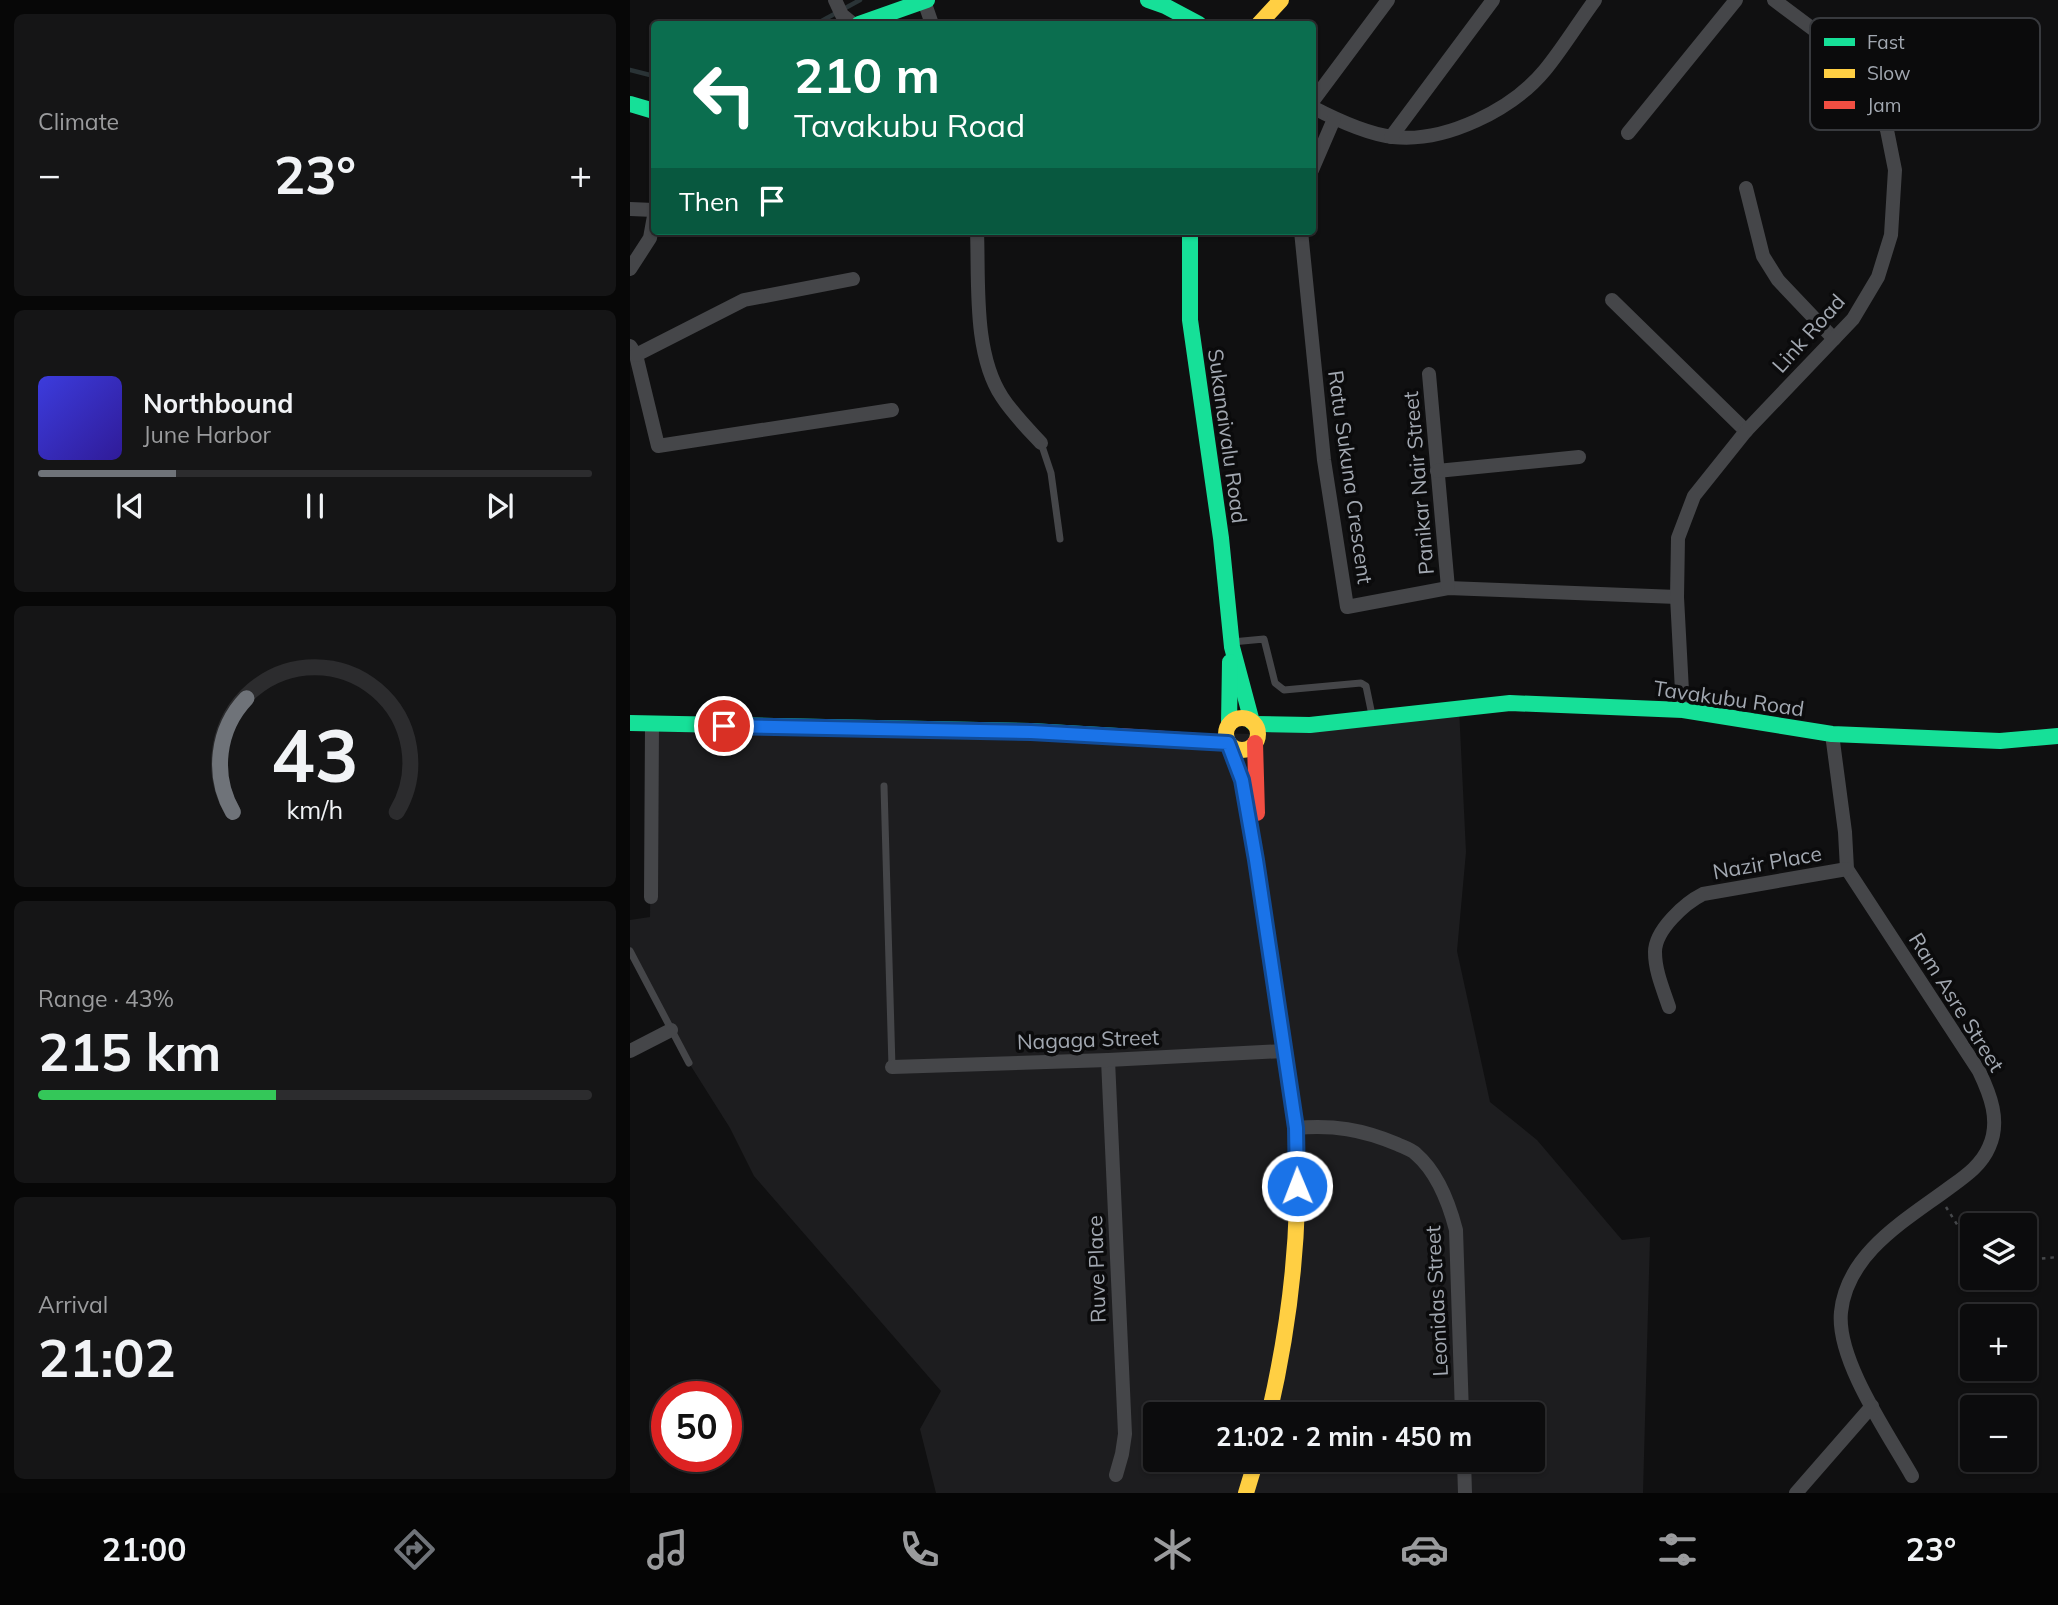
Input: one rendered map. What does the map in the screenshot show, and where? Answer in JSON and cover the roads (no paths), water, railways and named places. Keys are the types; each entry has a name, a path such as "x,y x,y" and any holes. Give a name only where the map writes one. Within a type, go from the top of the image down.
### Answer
{"main road":[{"path":"1148,0 1193,21"},
{"path":"1262,21 1281,0"},
{"path":"868,21 925,1"},
{"path":"630,104 651,110"},
{"name":"Sukanaivalu Road","path":"1190,235 1190,320 1222,538 1232,645 1253,723"},
{"name":"Sukanaivalu Road","path":"1229,725 1232,645"},
{"name":"Tavakubu Road","path":"1253,723 1310,725 1510,702 1683,710 1832,734 2000,741 2058,736"},
{"path":"1143,737 1229,725 1240,718 1253,723 1258,734 1256,860"},
{"path":"630,723 1018,731 1229,744 1234,749 1246,750 1256,742"},
{"path":"1229,725 1225,733 1242,780 1296,1128 1296,1256 1282,1359 1272,1402"},
{"name":"Tavakubu Road","path":"1256,742 1310,725"},
{"path":"1246,1493 1252,1472"}],"street":[{"path":"835,0 847,20"},
{"path":"1316,99 1388,0"},
{"path":"1391,137 1493,0"},
{"path":"1316,108 1334,119 1391,137 1415,137 1463,127 1512,100 1544,72 1595,0"},
{"path":"1628,133 1736,0"},
{"name":"Link Road","path":"1774,0 1810,27"},
{"path":"925,1 931,21"},
{"path":"1316,161 1334,119"},
{"name":"Link Road","path":"1683,710 1677,597 1678,538 1694,496 1746,431 1853,319 1878,277 1891,235 1895,170 1887,130"},
{"path":"1746,188 1763,256 1778,280 1834,339"},
{"path":"630,209 651,210"},
{"path":"630,269 651,232"},
{"path":"977,235 981,324 986,363 1000,396 1041,443"},
{"name":"Ratu Sukuna Crescent","path":"1301,235 1324,460 1347,607 1448,588 1677,597"},
{"path":"853,279 744,300 633,350 658,446 892,410"},
{"path":"1612,300 1746,431"},
{"name":"Panikar Nair Street","path":"1429,374 1448,588"},
{"path":"1437,471 1579,457"},
{"path":"651,897 652,724"},
{"path":"1832,734 1847,869"},
{"name":"Nazir Place","path":"1669,1007 1657,972 1655,949 1671,918 1688,902 1703,894 1847,869"},
{"name":"Ram Asre Street","path":"1847,869 1979,1071 1993,1104 1990,1147 1974,1170 1882,1237 1856,1270 1840,1314 1845,1347 1854,1376 1912,1476"},
{"path":"630,1051 671,1030"},
{"name":"Nagaga Street","path":"892,1067 1284,1051"},
{"name":"Ruve Place","path":"1108,1060 1125,1433 1116,1475"},
{"name":"Leonidas Street","path":"1296,1128 1324,1125 1361,1130 1415,1152 1434,1175 1449,1203 1456,1230 1462,1402"},
{"path":"1796,1493 1872,1406"},
{"path":"1464,1472 1465,1493"}],"lane":[{"path":"1041,443 1051,473 1060,539"},
{"path":"1232,645 1264,639 1275,683 1284,690 1361,683 1366,686 1373,719"},
{"path":"884,786 892,1067"},
{"path":"630,951 689,1063"}],"waterway":[{"path":"822,21 860,0"},
{"path":"630,70 651,75"}]}
